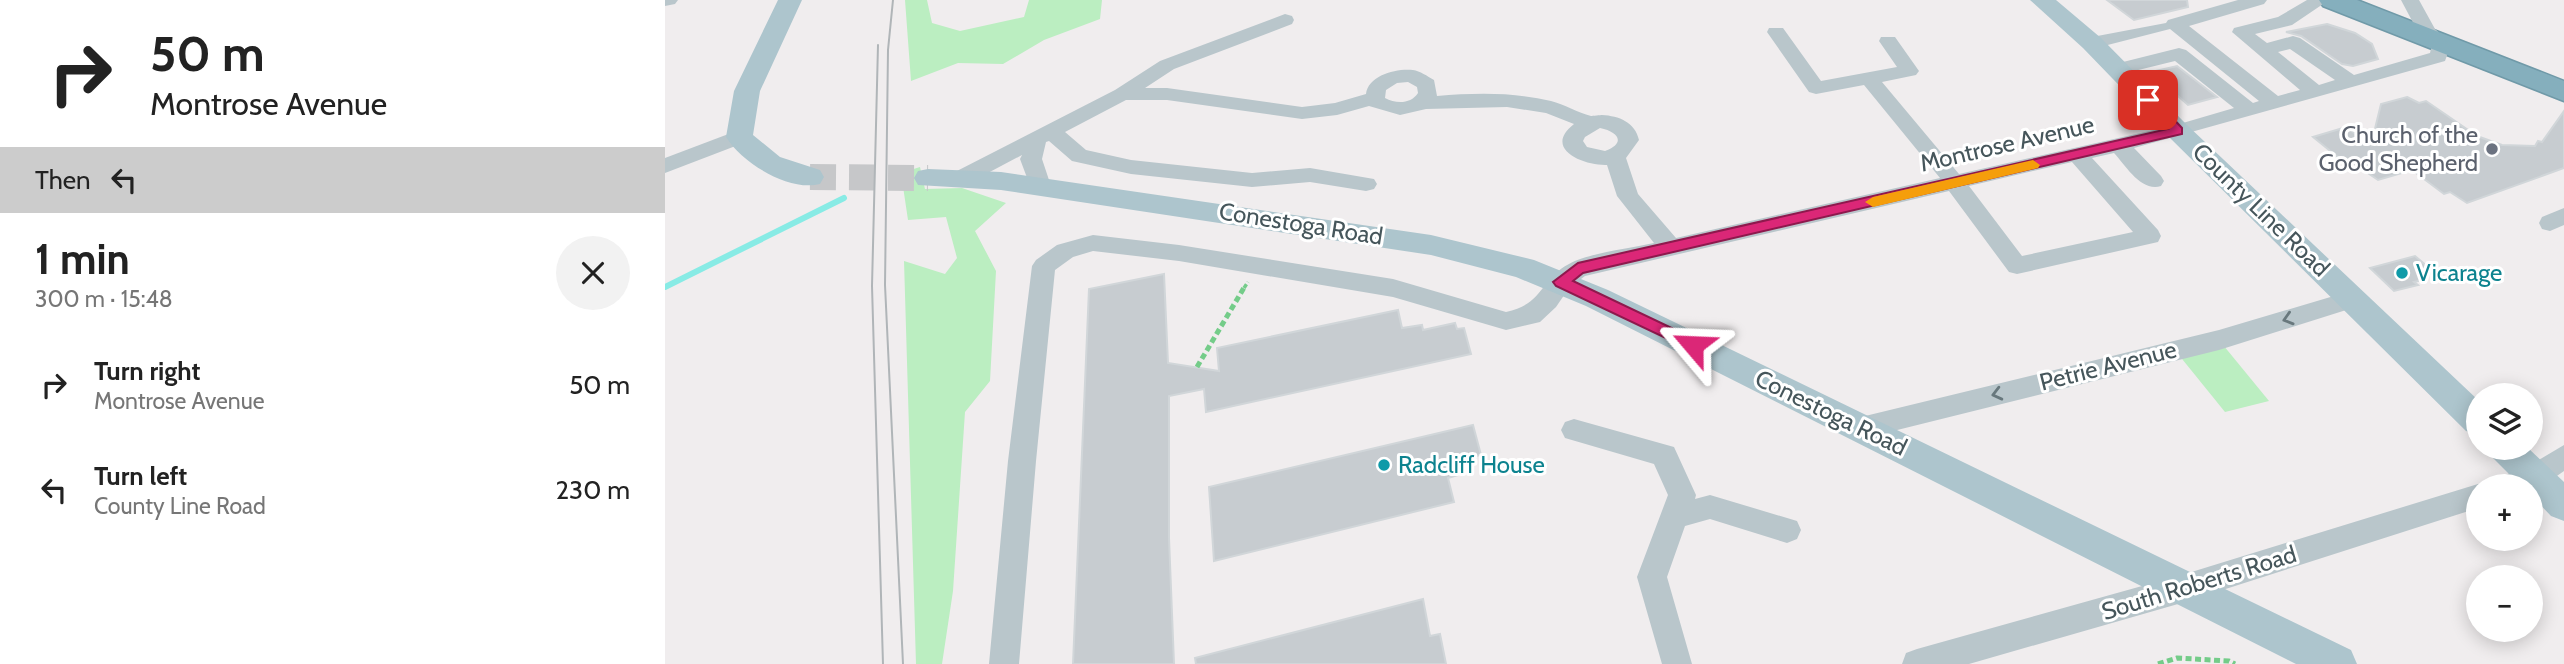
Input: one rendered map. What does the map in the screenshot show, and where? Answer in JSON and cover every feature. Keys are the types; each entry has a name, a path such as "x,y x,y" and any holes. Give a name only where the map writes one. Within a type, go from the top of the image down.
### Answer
{"highway":[{"path":"2333,0 2564,92"}],"main road":[{"path":"790,0 747,91 739,137 752,153 769,164 787,173 810,177"},
{"name":"County Line Road","path":"2042,0 2092,43 2178,131 2466,409"},
{"name":"Conestoga Road","path":"928,178 961,178 1039,186 1431,244 1479,255 1561,282 2337,664"},
{"path":"2543,494 2564,505"}],"street":[{"path":"2258,0 2175,24 2274,103"},
{"path":"2314,91 2241,32 2285,21 2320,0"},
{"path":"2410,0 2427,32 2442,44"},
{"path":"961,178 1122,94 1167,65 1285,20"},
{"path":"2270,25 2345,83"},
{"path":"2092,43 2157,29 2179,54 2249,110"},
{"path":"1776,32 1816,88 1909,71 1888,41"},
{"path":"2263,50 2293,42"},
{"name":"Montrose Avenue","path":"1561,282 1578,269 2178,131 2438,57 2442,44"},
{"path":"2118,69 2179,54"},
{"path":"1421,103 1429,90 1427,84 1412,76 1391,78 1376,88 1375,97 1381,106 1390,109 1401,110 1421,103 1464,100 1523,103 1574,114 1589,123 1611,122 1627,131 1629,145 1615,156 1592,157 1576,148 1573,141 1575,134 1589,123"},
{"path":"1869,79 1955,183 2017,266 2150,236 2077,155"},
{"path":"1122,94 1167,94 1302,113 1337,109 1375,97"},
{"path":"1044,136 1079,156 1131,167 1252,180 1310,175 1366,184"},
{"path":"1039,186 1031,159 1044,136"},
{"path":"665,166 739,137"},
{"path":"2119,145 2153,181"},
{"path":"1615,156 1628,196 1672,248"},
{"path":"1004,664 1022,461 1044,266 1065,251 1093,243 1257,265 1393,288 1506,321 1531,316 1548,301 1561,282"},
{"name":"Petrie Avenue","path":"1861,428 2219,340 2354,299"},
{"path":"1574,430 1664,455 1678,506 1652,578 1677,664"},
{"path":"2534,474 2564,456"},
{"name":"South Roberts Road","path":"1917,664 2185,588 2466,500"},
{"path":"1678,506 1710,508 1787,530"}],"path":[{"path":"1197,367 1257,265"},
{"path":"2158,664 2177,657 2229,661 2235,664"}],"green space":[{"path":"905,0 927,0 932,23 960,31 1024,17 1029,0 1102,0 1100,19 1044,40 1003,64 958,63 911,81"},
{"path":"920,167 925,189 962,188 1006,203 975,231 996,271 990,381 965,412 953,591 942,664 916,664 904,261 945,274 957,258 946,217 908,220 901,173"},
{"path":"2219,340 2269,401 2225,412 2174,349"}],"building":[{"path":"2107,0 2187,0 2188,7 2134,20"},
{"path":"2327,24 2355,33 2372,44 2378,59 2353,66 2342,64 2301,36 2286,32"},
{"path":"2177,66 2217,97 2188,105 2151,72"},
{"path":"2407,97 2419,103 2426,101 2477,136 2502,145 2535,146 2538,141 2542,142 2564,111 2564,168 2467,203 2450,192 2444,194 2412,170 2378,180 2353,163 2339,158 2313,137 2346,127 2371,145 2381,104"},
{"name":"Vicarage","path":"2415,256 2434,272 2422,276 2426,279 2414,282 2418,285 2394,291 2370,268"},
{"name":"Radcliff House","path":"1164,274 1168,363 1219,371 1217,348 1398,310 1402,328 1422,325 1423,330 1455,323 1457,329 1464,328 1471,354 1206,412 1204,389 1169,396 1169,538 1174,664 1073,664 1089,289"},
{"path":"1473,425 1481,455 1465,458 1468,472 1448,478 1454,502 1214,561 1209,487"},
{"path":"1423,599 1430,636 1440,634 1446,664 1196,664 1195,658"}],"waterway":[{"path":"665,287 844,198"}],"tunnel":[{"path":"810,177 928,178"}],"tram line":[{"path":"893,0 888,50 885,285 903,664"},
{"path":"878,45 872,286 883,664"}],"slow traffic":[{"path":"1873,202 2033,165"}],"place":[{"name":"Church of the Good Shepherd","path":"2492,149"},
{"name":"Vicarage","path":"2402,273"},
{"name":"Radcliff House","path":"1384,465"}],"route":[{"path":"1693,345 1561,282 1578,269 2178,131 2148,100"}]}
